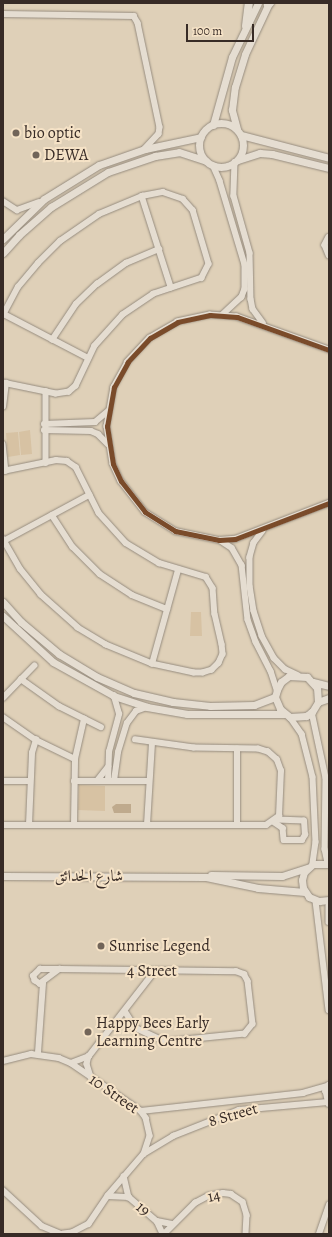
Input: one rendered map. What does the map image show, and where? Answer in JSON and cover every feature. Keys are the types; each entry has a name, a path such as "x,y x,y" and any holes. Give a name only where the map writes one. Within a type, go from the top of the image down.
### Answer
{"main road":[{"path":"246,26 249,3"}],"street":[{"path":"3,201 17,210 44,199 99,165 146,149 201,137 213,125 232,57 258,3"},
{"path":"265,325 255,313 251,299 250,252 234,196 236,161 243,148 232,110 235,87 245,54 269,4"},
{"path":"3,14 134,16 138,23 160,127 159,134 146,149"},
{"path":"224,84 235,87"},
{"path":"213,125 228,124 239,132 329,158"},
{"path":"201,137 200,150 206,161"},
{"path":"3,253 19,235 51,206 108,172 155,156 180,152 206,161 213,166 220,181 245,265 245,288 242,297 223,315"},
{"path":"213,166 228,166 248,155 272,154 329,168"},
{"path":"3,407 5,383 60,394 73,390 88,358 104,334 123,315 143,300 171,287 202,278 208,269 208,258 195,217 189,204 177,195 163,192 142,196 99,214 60,241 38,263 18,287 3,314 88,358"},
{"path":"142,196 171,287"},
{"path":"3,239 44,199"},
{"path":"329,237 325,245 329,255"},
{"path":"52,340 76,304 97,284 126,263 159,249"},
{"path":"329,350 301,342 265,325 223,315 194,318 178,322 150,338 138,349 120,376 108,411 109,445 121,482 145,512 175,531 219,540 232,548 240,559 248,620 256,642 271,671 276,694 287,715 302,734 313,778 316,842 310,866 302,880 305,892 316,901 329,900"},
{"path":"46,391 44,413 46,463"},
{"path":"44,424 95,422 108,411"},
{"path":"44,413 57,423"},
{"path":"67,423 67,431"},
{"path":"44,430 95,432 109,445"},
{"path":"44,441 56,430"},
{"path":"3,444 5,471 62,460 72,464 99,513 126,543 147,558 178,570 200,574 210,582 223,654 216,667 203,673 152,664 106,645 64,617 30,583 3,540 89,495"},
{"path":"219,540 251,535 309,509 329,503"},
{"path":"52,515 73,547 100,574 132,595 167,609"},
{"path":"265,529 254,543 250,557 250,586 254,611 262,636 274,658 285,669 313,682 329,686"},
{"path":"152,664 178,570"},
{"path":"3,602 21,622 59,654 97,677 134,693 173,702 210,706 254,705 276,694 281,682 289,676 298,675"},
{"path":"3,616 53,662 114,696 147,707 207,716 287,715 298,718 312,712 318,702 319,695 313,682"},
{"path":"3,698 34,666"},
{"path":"21,679 46,698 101,727"},
{"path":"111,781 108,767 108,757 120,714 114,696"},
{"path":"318,702 329,698"},
{"path":"111,781 129,718 136,712 147,707"},
{"path":"312,712 326,778 325,849 329,864"},
{"path":"3,717 36,740 75,759"},
{"path":"74,825 75,759 84,719"},
{"path":"30,825 30,781 32,753 36,740"},
{"path":"136,740 194,748 263,750 273,756 280,765 282,808 275,821"},
{"path":"147,825 148,781 152,743"},
{"path":"237,749 237,825"},
{"path":"108,757 117,758"},
{"path":"115,766 121,778 126,781"},
{"path":"97,781 108,767"},
{"path":"3,781 30,781"},
{"path":"74,781 148,781"},
{"path":"3,825 266,825 275,821 304,822 305,835 303,839 284,840 282,827 275,821"},
{"name":"شارع الحدائق","path":"3,876 282,876 310,866 329,864"},
{"name":"شارع الحدائق","path":"176,876 212,878 258,888 305,892"},
{"path":"316,901 329,1010"},
{"path":"329,906 329,922"},
{"path":"38,1053 43,983 48,976 60,969"},
{"name":"4 Street","path":"43,983 35,981 33,976 35,972 60,969 236,971 244,974 248,981 253,1024 251,1030 241,1035 159,1044 138,1030"},
{"path":"142,971 147,984"},
{"path":"91,1078 87,1064 89,1056 147,984 155,971"},
{"path":"124,1012 138,1030"},
{"path":"114,1024 126,1024 138,1030"},
{"name":"10 Street","path":"3,1061 12,1057 38,1053 71,1063 141,1111 146,1118 150,1136 144,1154 108,1196 94,1218 82,1232 62,1234 42,1226 3,1190"},
{"path":"3,1056 12,1057"},
{"path":"71,1063 89,1056"},
{"path":"328,1085 329,1103"},
{"name":"8 Street","path":"141,1111 303,1094 328,1085"},
{"name":"8 Street","path":"144,1154 173,1136 226,1114 255,1108 329,1103"},
{"name":"19","path":"124,1176 129,1197 157,1221 163,1234"},
{"name":"14","path":"163,1234 172,1224 201,1199 216,1194 231,1194 238,1197 246,1208 246,1234"},
{"name":"19","path":"108,1196 129,1197"},
{"path":"319,1234 329,1205"},
{"name":"19","path":"157,1221 172,1224"},
{"path":"42,1226 44,1234"}],"shaded area":[{"path":"30,430 32,454 21,455 19,432"},
{"path":"18,432 20,455 8,457 6,433"},
{"path":"191,612 201,612 202,636 190,636"},
{"path":"79,785 105,786 105,811 78,810"},
{"path":"116,804 131,804 131,813 114,813 112,807"}],"transit line":[{"path":"329,350 237,317 210,315 178,322 150,338 128,362 114,387 107,426 113,464 121,481 145,512 175,531 219,540 235,539 329,503"}],"place":[{"name":"bio optic","path":"16,133"},
{"name":"DEWA","path":"36,155"},
{"name":"Sunrise Legend","path":"101,946"},
{"name":"Happy Bees Early Learning Centre","path":"88,1032"}]}
